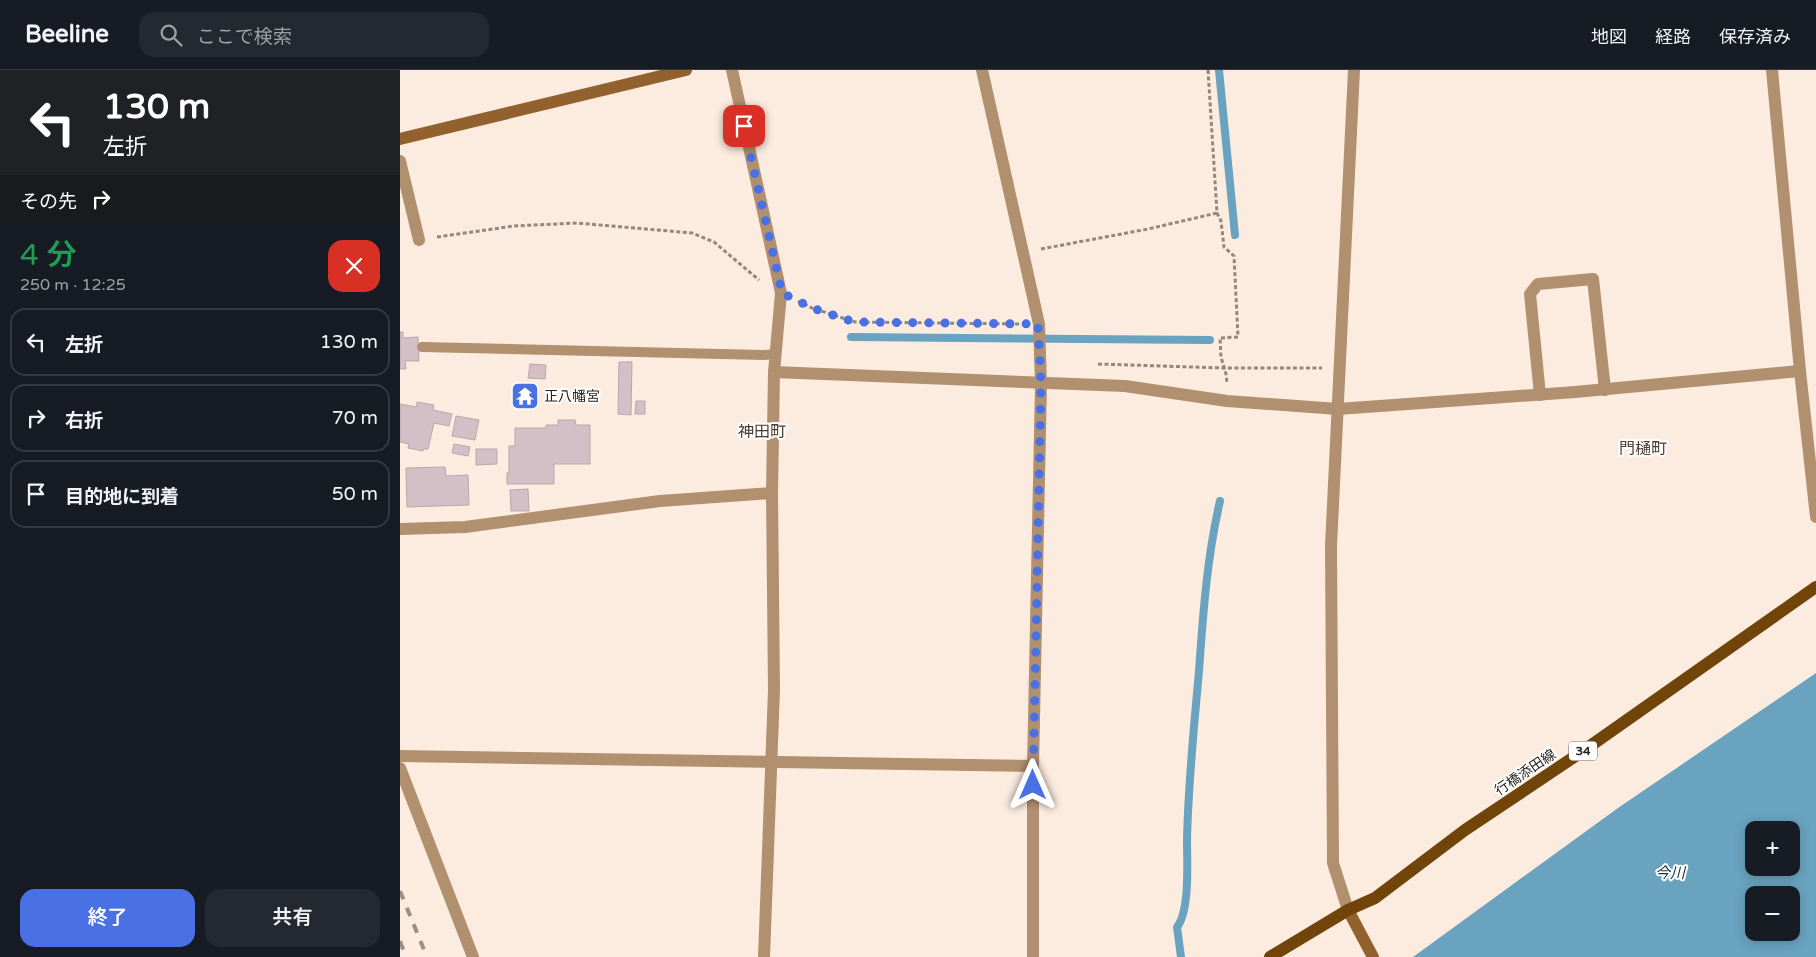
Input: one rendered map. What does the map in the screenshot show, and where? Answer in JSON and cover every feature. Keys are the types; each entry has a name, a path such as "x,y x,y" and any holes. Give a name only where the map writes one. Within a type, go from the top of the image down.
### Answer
{"main road":[{"name":"行橋添田線","path":"1270,957 1348,910 1375,898 1464,830 1584,751 1816,587"}],"street":[{"path":"400,139 686,70"},
{"path":"732,70 782,293 774,372 772,493 774,690 764,957"},
{"path":"982,70 1038,324 1041,384 1033,766 1033,957"},
{"path":"1354,70 1330,546 1333,863 1348,910 1371,953"},
{"path":"1772,70 1800,371 1816,517"},
{"path":"400,161 418,240"},
{"path":"1540,395 1530,294 1538,284 1593,279 1604,390"},
{"path":"774,372 1125,386 1227,401 1338,409 1604,390 1800,371"},
{"path":"400,529 465,527 660,501 772,493"},
{"path":"400,756 1033,766"},
{"path":"400,768 474,957"}],"lane":[{"path":"422,347 776,354"}],"path":[{"path":"1208,70 1216,213 1221,221 1224,247 1234,256 1238,337 1220,338 1221,357 1226,374 1227,401"},
{"path":"1023,252 1148,229 1216,213"},
{"path":"418,240 514,226 577,223 692,233 714,242 758,279 782,293 812,308 854,322 1038,324"}],"water":[{"name":"今川","path":"1816,673 1816,957 1413,957 1618,808"}],"building":[{"path":"400,332 403,332 403,338 418,337 419,361 405,361 406,369 400,369"},
{"path":"619,362 632,362 631,415 618,414"},
{"path":"530,364 546,365 545,379 528,378"},
{"path":"636,401 645,401 645,414 635,414"},
{"path":"417,402 434,405 433,410 452,414 449,426 434,423 428,449 423,449 423,451 408,448 409,444 400,442 400,404 416,407"},
{"path":"456,416 479,420 475,440 452,436"},
{"path":"558,420 575,420 576,425 590,425 590,464 554,464 554,484 507,484 509,446 515,446 515,428 546,428 546,425 558,425"},
{"path":"454,444 470,447 468,456 452,453"},
{"path":"476,449 497,449 497,464 476,465"},
{"path":"445,467 446,476 468,475 469,505 407,507 406,468"},
{"path":"528,489 529,511 511,511 510,490"}],"waterway":[{"path":"1219,70 1235,235"},
{"path":"851,337 1210,340"},
{"path":"1181,957 1177,927 1181,920 1186,898 1191,756 1206,586 1220,501"}],"railway":[{"path":"400,891 427,957"},
{"path":"400,941 406,957"}],"place":[{"name":"正八幡宮","path":"525,396"}],"district":[{"name":"神田町","path":"762,431"},
{"name":"門樋町","path":"1643,448"}],"route":[{"path":"744,126 782,293 812,308 854,322 1038,324 1041,384 1033,785"}]}
